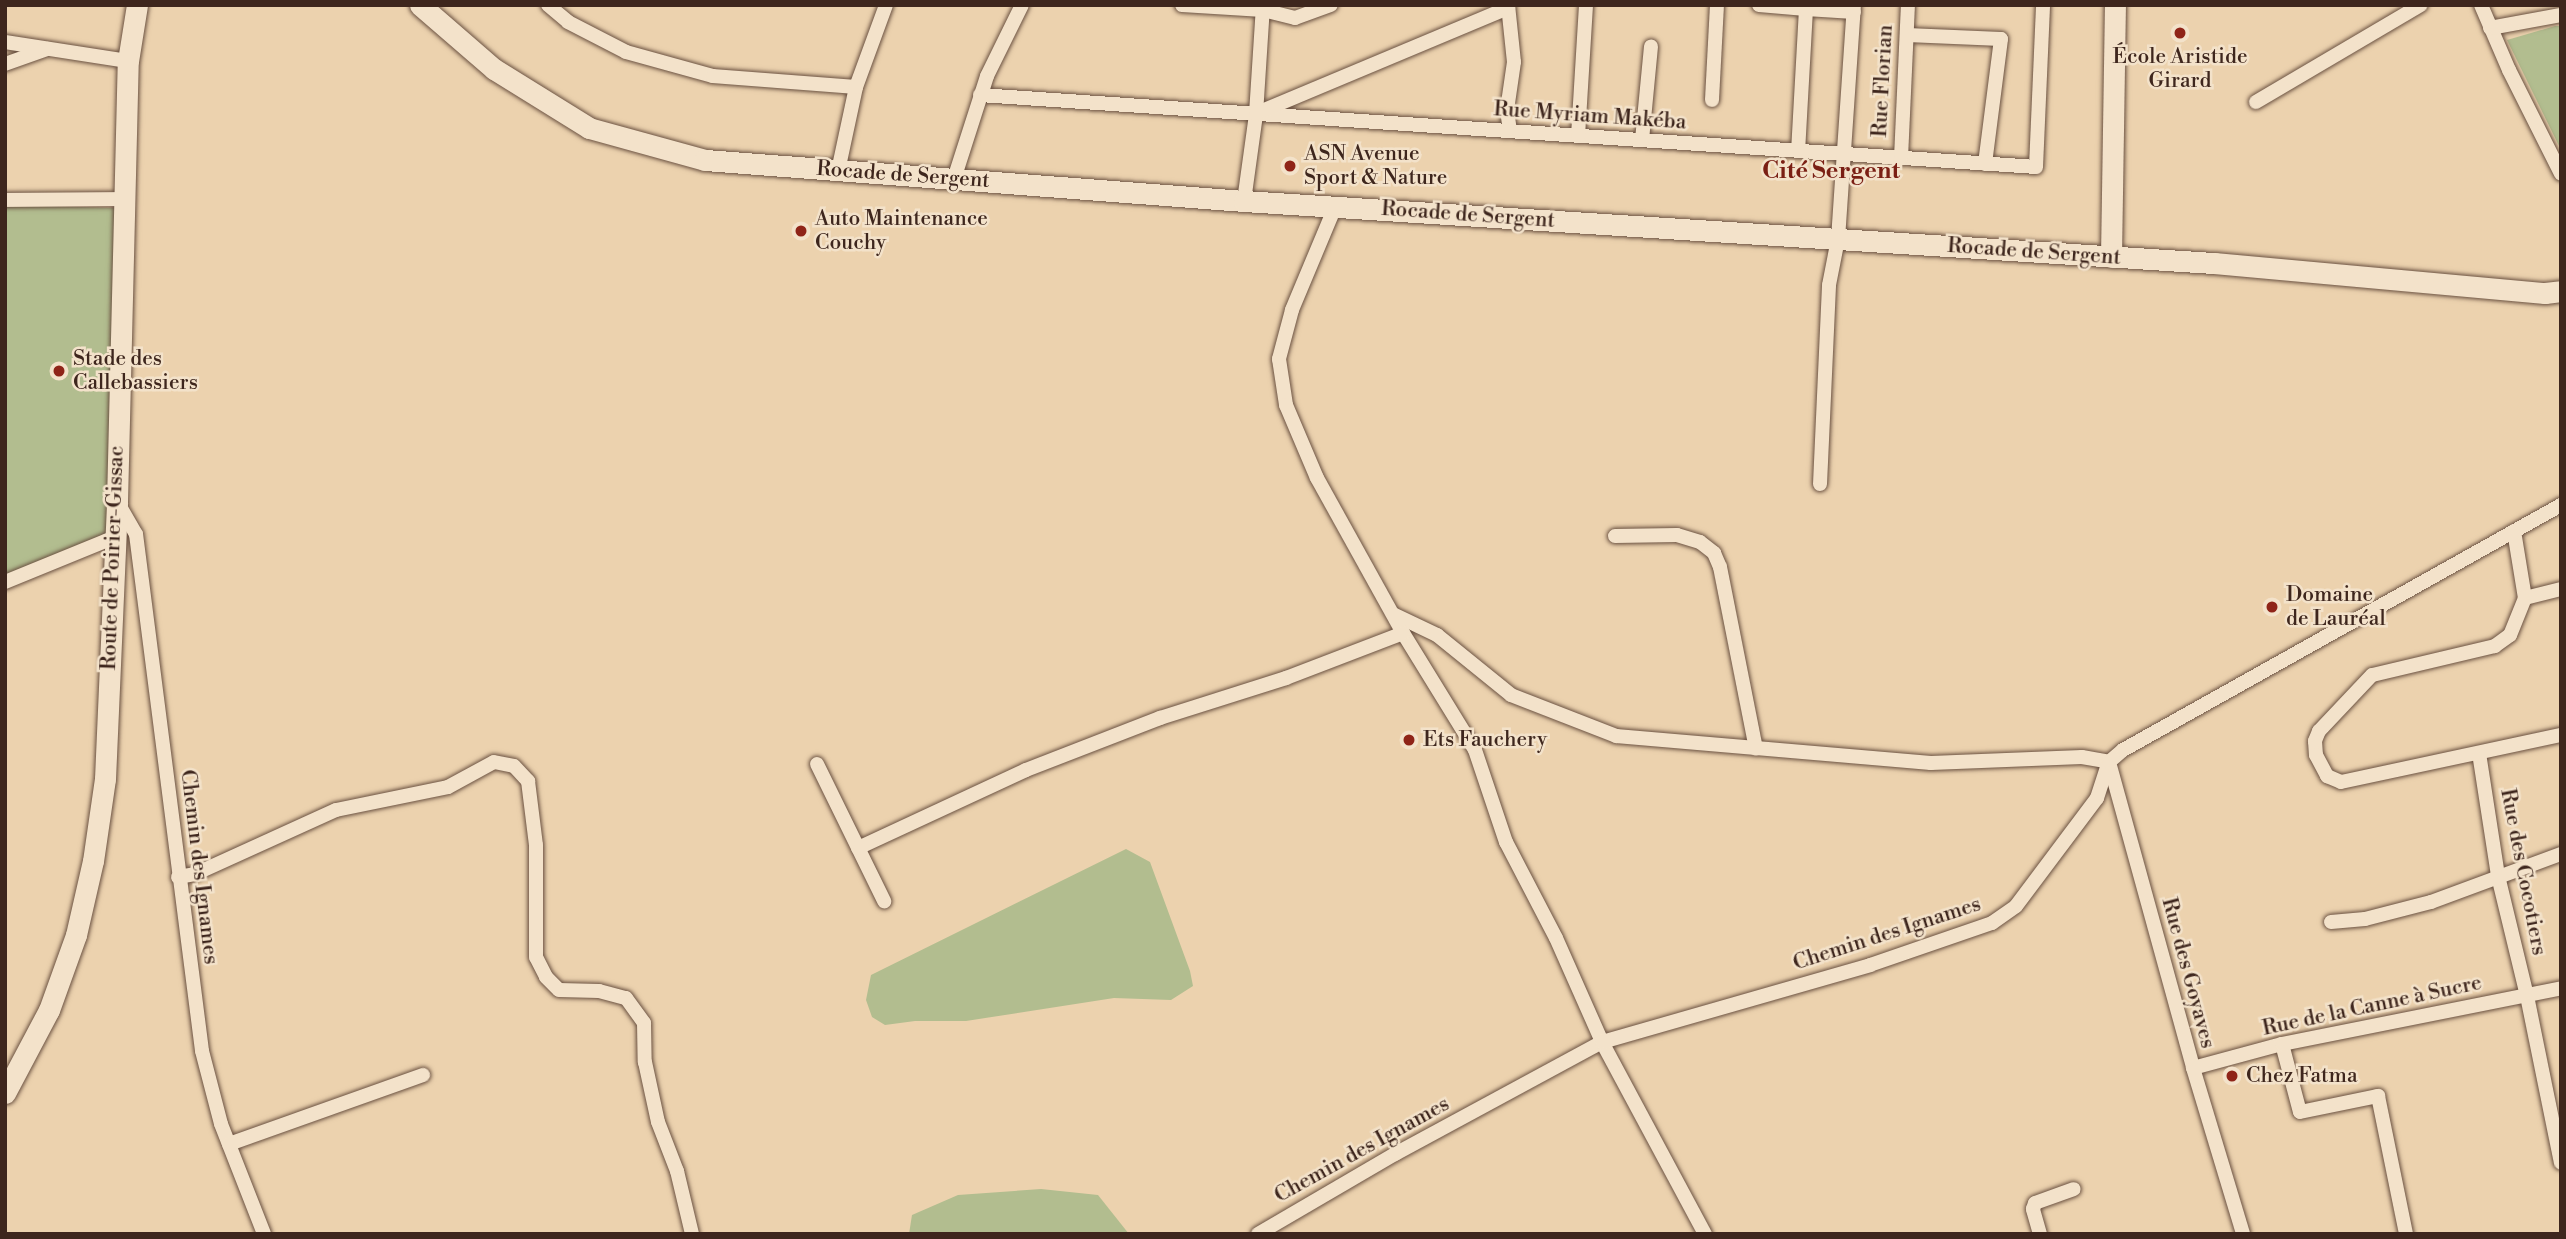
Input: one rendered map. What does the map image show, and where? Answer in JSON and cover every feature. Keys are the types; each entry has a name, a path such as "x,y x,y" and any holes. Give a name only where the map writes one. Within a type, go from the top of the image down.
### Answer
{"main road":[{"name":"Route de Poirier-Gissac","path":"5,1093 53,997 76,936 93,861 105,779 117,502 122,199 128,61 137,5"},
{"name":"Rocade de Sergent","path":"420,5 494,69 589,128 705,160 1244,201 2111,257 2555,289"},
{"path":"2111,257 2115,5"}],"street":[{"path":"548,5 568,22 626,52 713,76 856,87"},
{"path":"838,171 856,87 886,5"},
{"path":"954,179 980,95 1022,5"},
{"path":"1182,5 1263,8 1295,18 1331,5"},
{"path":"1578,136 1586,5"},
{"path":"1712,100 1717,5"},
{"path":"1759,5 1854,9 1838,239 1829,285 1820,484"},
{"name":"Rue Florian","path":"1901,158 1908,5"},
{"name":"Rue Myriam Makéba","path":"980,95 2036,167 2043,5"},
{"path":"2256,102 2421,5"},
{"path":"2481,5 2561,174"},
{"path":"1256,114 1508,6 1514,62 1507,110 1510,131"},
{"path":"1244,201 1256,114 1263,8"},
{"path":"1798,151 1807,9"},
{"path":"2490,28 2561,15"},
{"path":"1907,35 2001,40 1985,164"},
{"path":"5,42 128,61"},
{"path":"1642,140 1651,46"},
{"path":"5,64 48,48"},
{"path":"5,200 122,199"},
{"path":"1335,207 1292,310 1279,359 1286,405 1317,478 1403,633 1475,750 1506,842 1556,938 1602,1042 1705,1234"},
{"name":"Chemin des Ignames","path":"117,502 136,534 202,1051 229,1144 264,1234"},
{"path":"1393,614 1437,635 1511,695 1585,727 1616,736 1931,763 2082,757 2109,762 2123,750 2561,505"},
{"path":"2514,531 2525,597 2510,635 2495,646 2372,675 2319,731 2315,741 2316,755 2327,776 2341,782 2561,735"},
{"path":"1615,536 1677,535 1700,542 1714,552 1720,567 1756,748"},
{"path":"5,582 115,537"},
{"path":"2525,597 2561,589"},
{"path":"858,848 1026,770 1160,718 1286,678 1403,633"},
{"name":"Rue des Cocotiers","path":"2479,753 2498,876 2528,996 2561,1163"},
{"path":"178,877 195,874 337,810 448,787 494,762 514,766 528,780 536,845 536,957 546,977 559,990 598,991 626,998 644,1023 645,1062 658,1122 677,1171 692,1234"},
{"name":"Chemin des Ignames","path":"1258,1234 1395,1154 1602,1042 1870,965 1992,923 2016,906 2096,798 2109,762"},
{"name":"Rue des Goyaves","path":"2109,762 2193,1068 2243,1234"},
{"path":"817,764 884,901"},
{"path":"2331,922 2365,919 2406,909 2561,854"},
{"name":"Rue de la Canne à Sucre","path":"2193,1068 2282,1044 2561,988"},
{"path":"2282,1044 2300,1112 2378,1096 2406,1234"},
{"path":"229,1144 423,1075"},
{"path":"2040,1234 2033,1209 2035,1203 2074,1189"}],"green space":[{"path":"2561,26 2561,150 2507,40"},
{"name":"Stade des Callebassiers","path":"5,207 116,208 111,534 5,579"},
{"path":"1126,849 1150,862 1193,986 1171,1000 1114,998 966,1021 915,1021 885,1025 872,1017 866,1000 871,975"},
{"path":"1041,1189 1098,1195 1129,1234 909,1234 912,1215 958,1195"}],"place":[{"name":"École Aristide Girard","path":"2180,33"},
{"name":"ASN Avenue Sport & Nature","path":"1290,166"},
{"name":"Auto Maintenance Couchy","path":"801,231"},
{"name":"Stade des Callebassiers","path":"59,371"},
{"name":"Domaine de Lauréal","path":"2272,607"},
{"name":"Ets Fauchery","path":"1409,740"},
{"name":"Chez Fatma","path":"2232,1076"}],"district":[{"name":"Cité Sergent","path":"1831,172"}]}
